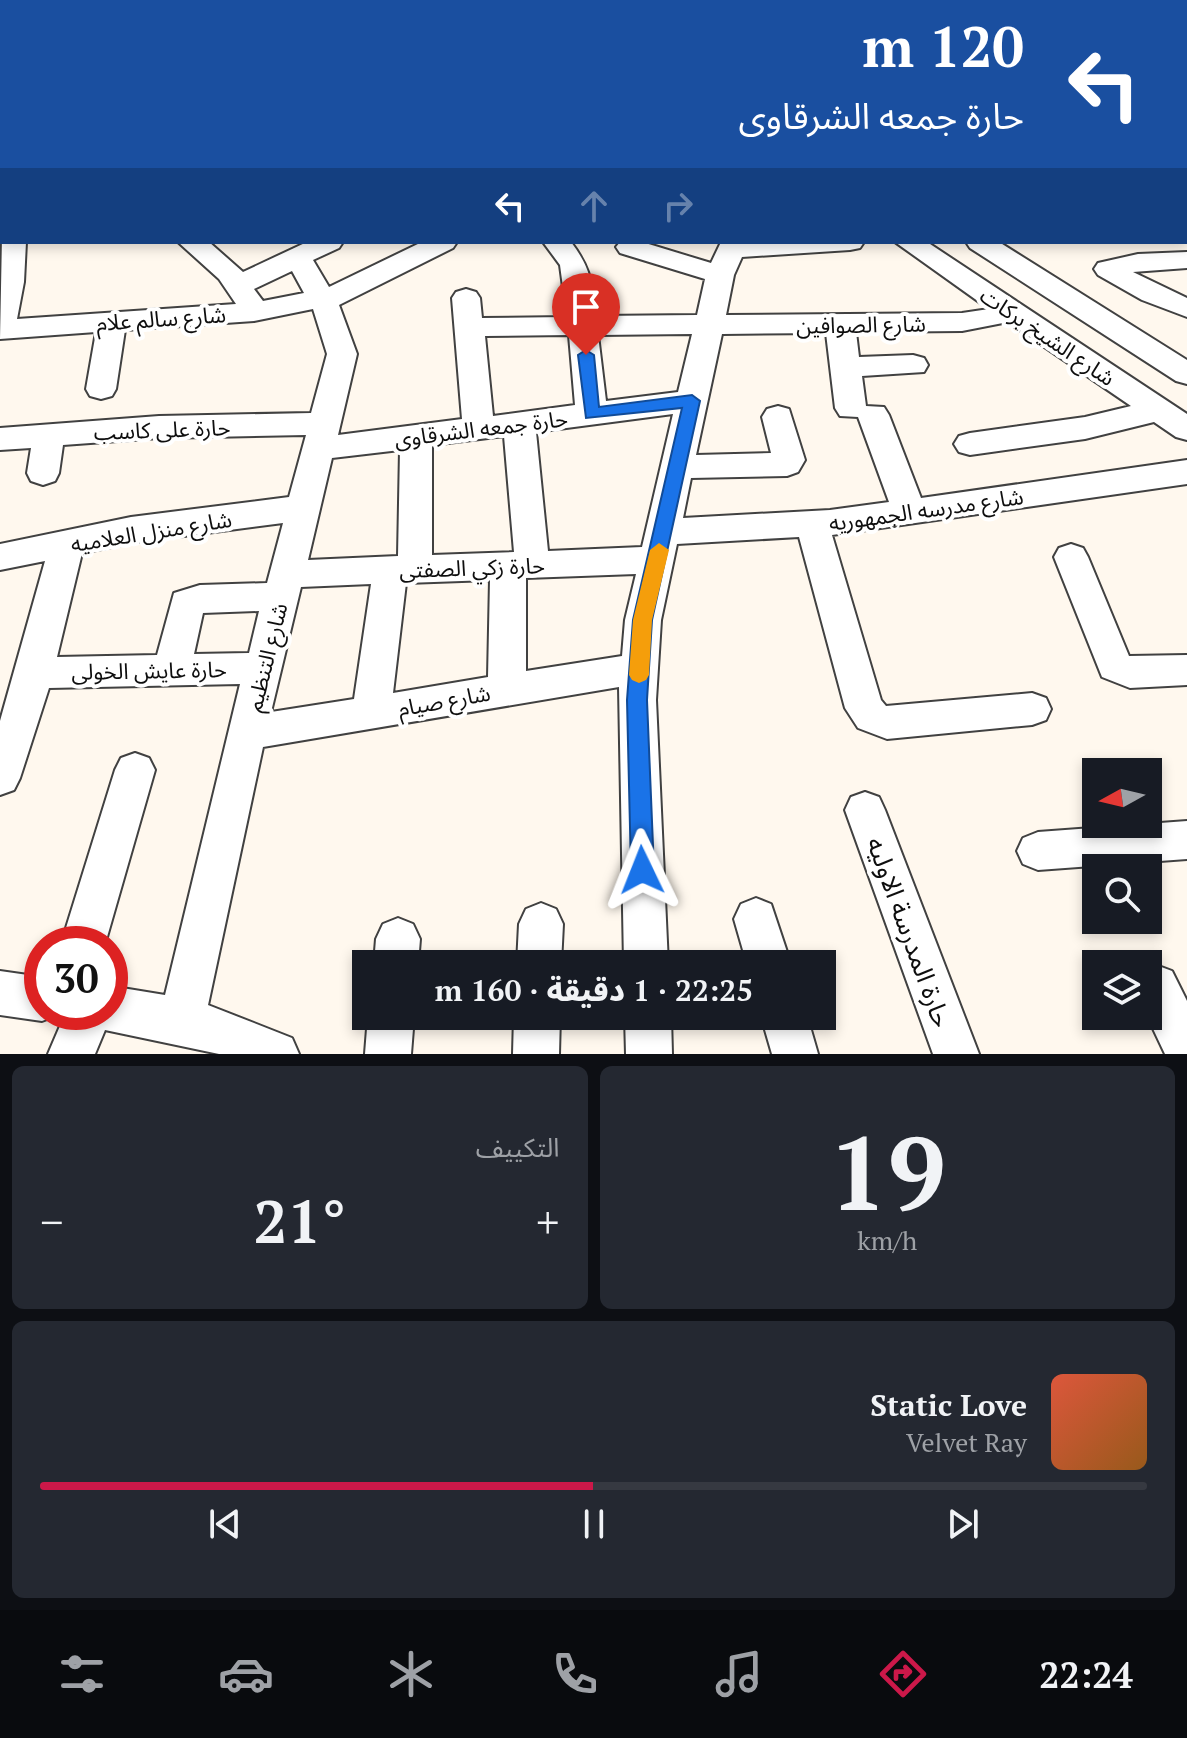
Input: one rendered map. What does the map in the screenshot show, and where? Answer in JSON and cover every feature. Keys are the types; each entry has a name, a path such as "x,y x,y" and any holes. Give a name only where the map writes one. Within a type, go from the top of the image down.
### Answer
{"street":[{"path":"0,328 12,244"},
{"path":"194,244 239,285 254,312"},
{"path":"239,285 299,248 319,244"},
{"name":"شارع سالم علام","path":"0,328 254,312 321,300 439,244"},
{"path":"558,244 574,265 592,414"},
{"path":"630,247 728,255 830,244"},
{"name":"شارع الشيخ بركات","path":"912,244 1187,429"},
{"name":"شارع الشيخ بركات","path":"983,244 1187,374"},
{"name":"شارع التنظيم","path":"182,1019 247,733 342,354 340,338 299,248"},
{"path":"645,950 638,745 643,620 708,325 728,255"},
{"path":"1187,260 1138,262 1108,269 1152,294 1187,308"},
{"name":"شارع الصوافين","path":"479,428 467,312 583,326 962,322 1011,311"},
{"path":"101,389 112,322"},
{"path":"840,324 846,367 862,411 910,513"},
{"path":"846,367 913,365"},
{"name":"حارة جمعه الشرقاوى","path":"321,436 416,436 692,401"},
{"path":"970,444 1085,428 1159,410"},
{"path":"678,467 787,464 789,460 778,417"},
{"path":"507,690 520,566 519,423"},
{"name":"حارة على كاسب","path":"0,439 159,427 321,436"},
{"path":"43,473 49,435"},
{"path":"371,713 403,570 416,436"},
{"name":"شارع مدرسه الجمهوريه","path":"660,546 1187,472"},
{"name":"شارع منزل العلاميه","path":"0,557 131,530 303,508"},
{"path":"812,524 864,708 872,717 887,723 1032,709"},
{"path":"0,778 21,687 67,544"},
{"name":"حارة زكي الصفتى","path":"172,670 187,603 200,599 403,570 520,566 660,546"},
{"path":"1071,557 1115,666 1130,673 1187,670"},
{"name":"حارة عايش الخولى","path":"21,687 172,670 264,668"},
{"name":"شارع صيام","path":"247,733 640,668"},
{"path":"88,926 135,770"},
{"name":"حارة المدرسة الاوليه","path":"865,810 956,1054"},
{"path":"1038,851 1187,840"},
{"path":"756,919 765,950"},
{"path":"0,993 24,996"},
{"path":"1162,999 1187,1049"},
{"path":"128,1012 182,1019 247,1039 276,1054"},
{"path":"71,1054 82,1030"},
{"path":"388,1054 390,1030"},
{"path":"536,1054 537,1030"},
{"path":"648,1030 649,1054"},
{"path":"788,1030 795,1054"}],"slow traffic":[{"path":"639,675 643,620 659,550"}],"route":[{"path":"586,355 592,414 692,401 643,620 637,700 642,870"}]}
